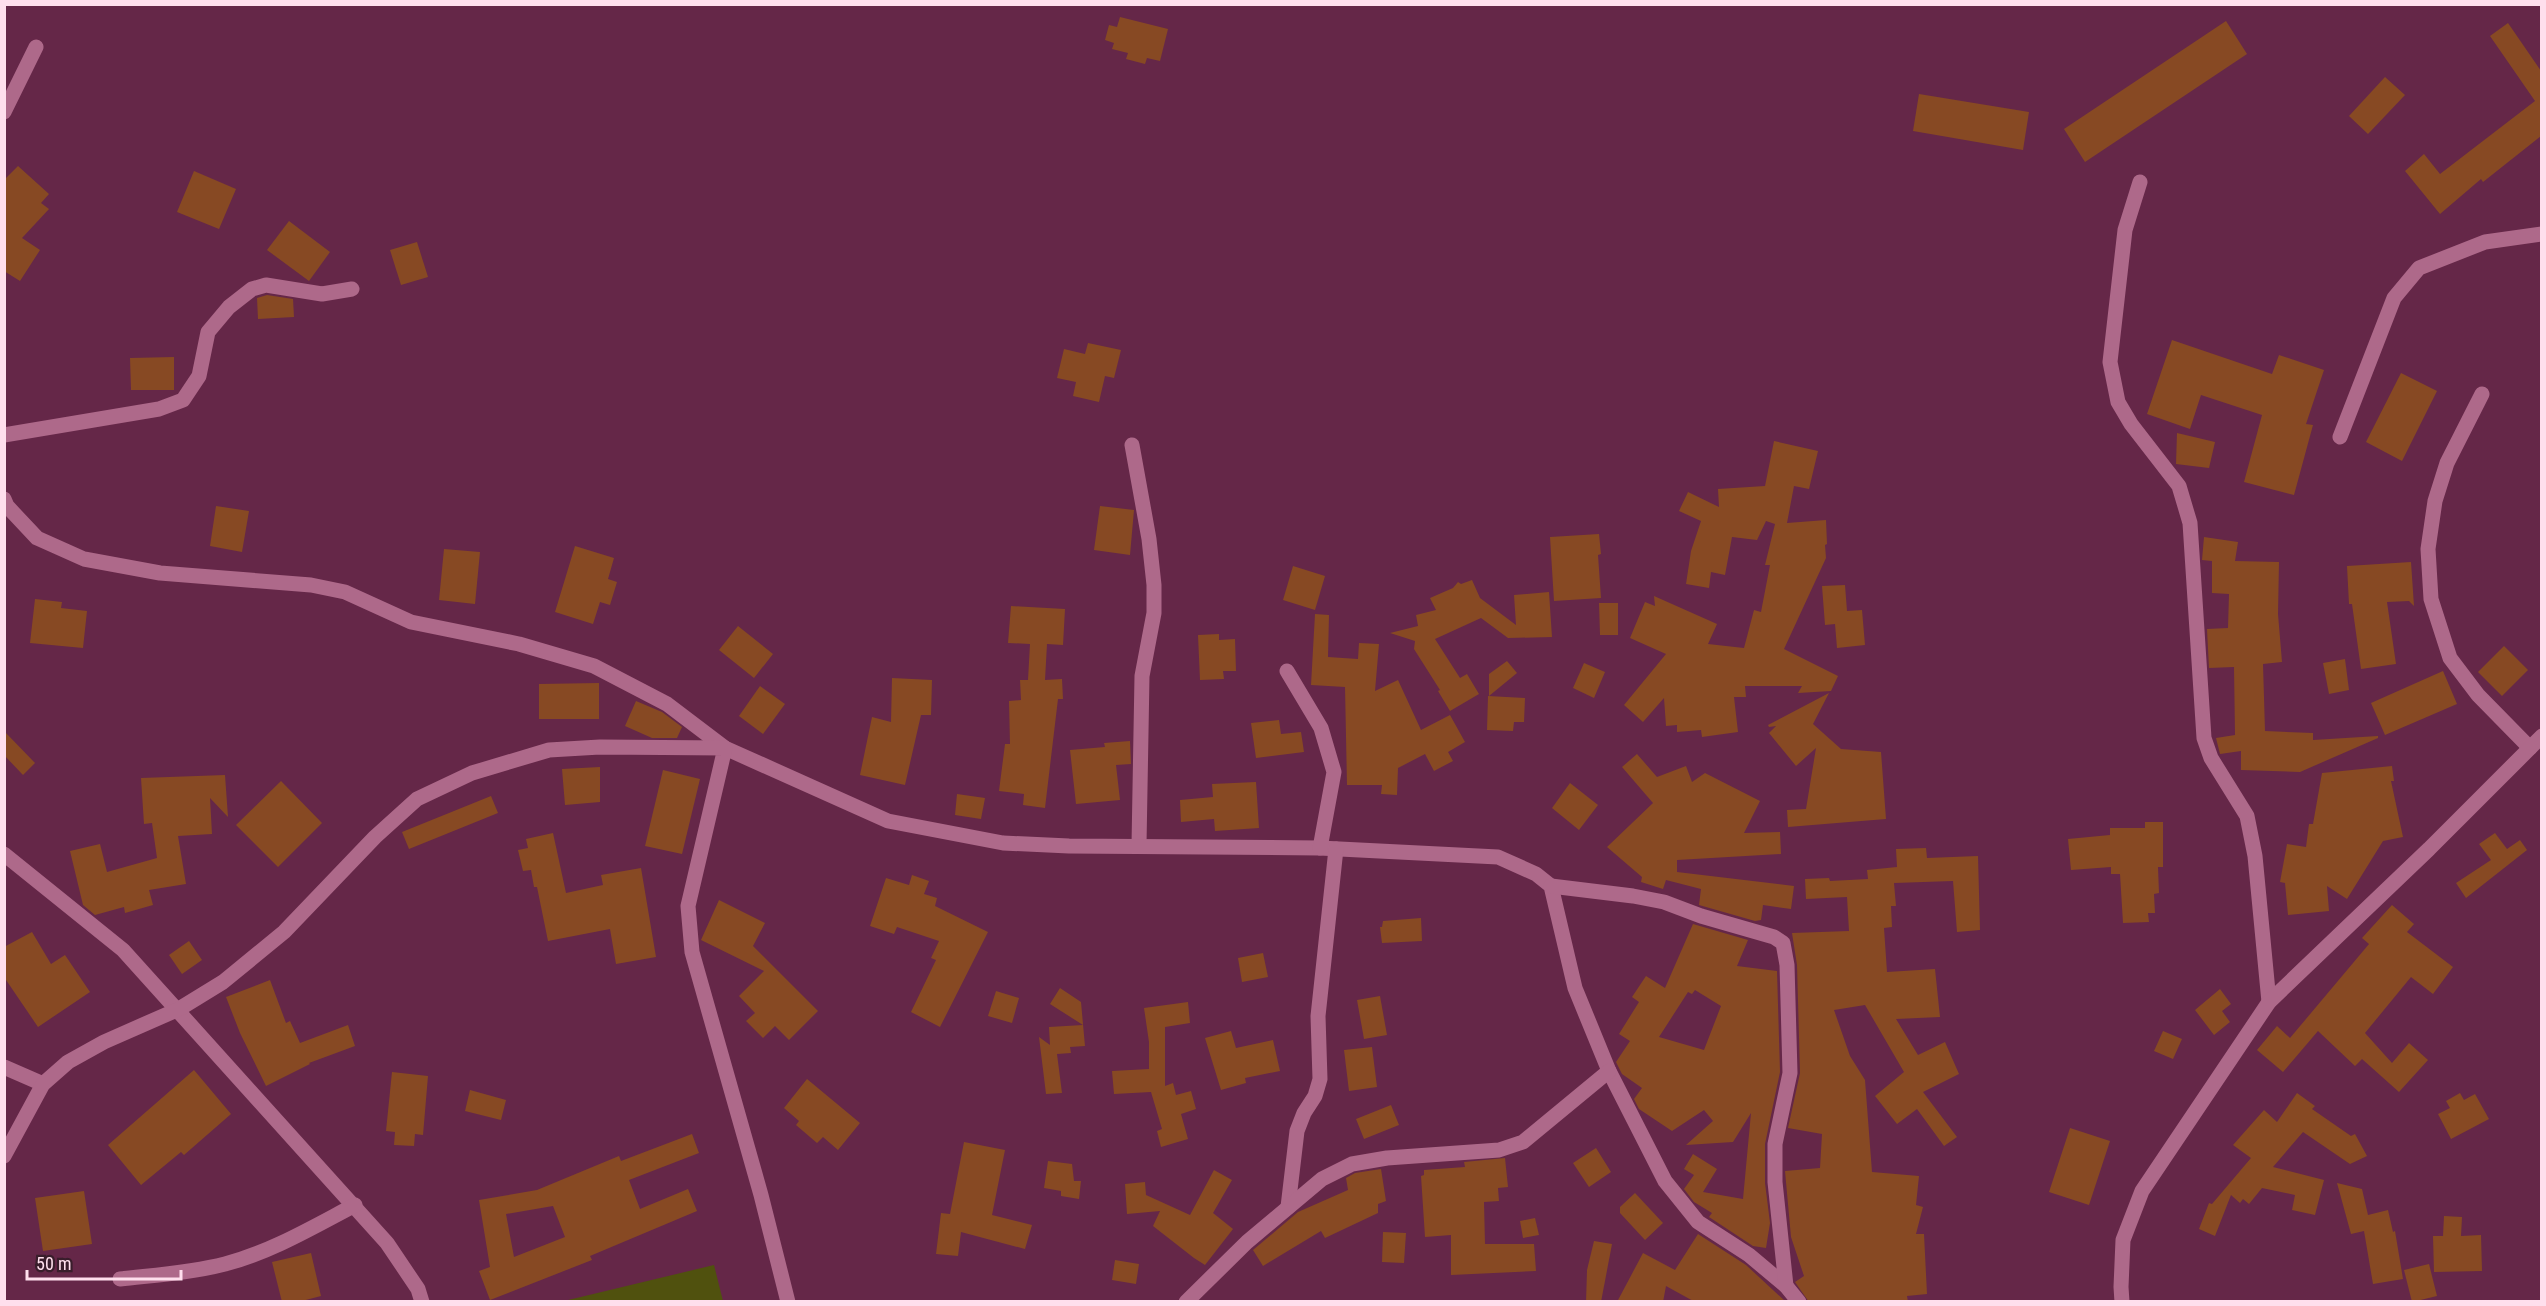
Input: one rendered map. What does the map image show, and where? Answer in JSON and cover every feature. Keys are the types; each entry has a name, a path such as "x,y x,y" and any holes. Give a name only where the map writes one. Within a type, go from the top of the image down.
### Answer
{"street":[{"path":"4,112 36,46"},
{"path":"2140,182 2125,230 2110,362 2118,402 2131,424 2179,486 2190,523 2204,738 2211,758 2247,816 2255,856 2269,1002"},
{"path":"2340,437 2394,298 2419,268 2486,242 2541,234"},
{"path":"4,435 159,409 183,400 199,376 208,332 229,307 252,289 266,285 322,294 352,289"},
{"path":"2482,394 2447,463 2435,501 2428,549 2431,599 2450,658 2478,695 2530,748"},
{"path":"1132,445 1149,539 1154,585 1154,613 1142,675 1139,845"},
{"path":"4,499 37,538 84,559 160,573 311,585 345,592 411,622 519,644 594,666 667,704 725,748 888,821 1003,843 1069,846 1320,848 1498,857 1536,874 1551,886 1664,902 1701,916 1774,937 1783,944 1787,966 1790,1073 1775,1144 1775,1182 1786,1286"},
{"path":"1287,671 1321,728 1334,772 1320,848"},
{"path":"2122,1302 2123,1240 2142,1191 2269,1002 2429,849 2541,736"},
{"path":"4,1156 43,1084 68,1062 104,1042 179,1009 223,982 284,932 375,837 417,799 472,773 549,750 600,747 725,748"},
{"path":"725,748 688,906 692,952 761,1195 788,1302"},
{"path":"1288,1207 1297,1131 1304,1113 1315,1096 1320,1079 1318,1016 1336,849"},
{"path":"4,854 123,950 179,1009 355,1204 387,1243 418,1290 422,1302"},
{"path":"1551,886 1575,988 1609,1071 1665,1181 1698,1222 1749,1255 1786,1286 1799,1302"},
{"path":"4,1066 43,1084"},
{"path":"1186,1302 1247,1242 1322,1179 1352,1164 1387,1158 1499,1150 1523,1142 1609,1071"},
{"path":"120,1279 187,1272 225,1264 302,1233 355,1204"}],"shaded area":[{"path":"714,1265 723,1301 564,1301"}],"building":[{"path":"1120,17 1168,29 1160,61 1147,58 1145,64 1126,59 1128,53 1112,49 1114,43 1105,40 1109,25 1117,27"},
{"path":"2226,21 2247,54 2085,162 2064,129"},
{"path":"2508,23 2541,71 2541,136 2483,182 2481,179 2440,214 2405,171 2424,154 2440,174 2535,101 2490,36"},
{"path":"2385,77 2405,95 2368,134 2349,116"},
{"path":"1919,94 2029,112 2023,150 1913,131"},
{"path":"18,166 49,194 41,203 49,209 22,238 40,250 20,281 4,271 4,180"},
{"path":"194,171 236,189 219,229 177,212"},
{"path":"289,221 330,252 309,281 267,250"},
{"path":"417,242 428,277 401,285 390,250"},
{"path":"267,295 293,299 294,317 258,319 257,298"},
{"path":"2172,340 2272,374 2279,355 2324,370 2306,424 2313,425 2294,495 2244,482 2262,415 2201,395 2190,429 2147,414"},
{"path":"1088,343 1121,350 1114,378 1105,376 1099,402 1073,396 1076,382 1057,378 1064,349 1085,354"},
{"path":"174,357 174,390 131,390 130,358"},
{"path":"2401,373 2437,391 2402,461 2366,442"},
{"path":"2177,433 2215,442 2209,468 2176,464"},
{"path":"1774,441 1818,451 1809,489 1794,486 1787,523 1826,520 1826,558 1784,649 1838,676 1831,691 1798,693 1802,686 1745,686 1746,697 1734,697 1738,732 1702,737 1701,730 1677,732 1677,725 1666,726 1664,698 1643,722 1624,705 1666,654 1630,638 1645,602 1655,606 1654,596 1717,624 1708,644 1744,648 1754,610 1761,612 1770,565 1765,565 1775,524 1766,521 1757,540 1732,537 1725,575 1711,572 1709,588 1686,584 1691,551 1701,521 1679,511 1688,492 1719,507 1718,489 1765,486"},
{"path":"216,506 249,511 242,552 210,546"},
{"path":"1100,506 1134,510 1130,555 1094,550"},
{"path":"1599,534 1601,598 1554,601 1550,537"},
{"path":"2204,537 2238,542 2235,561 2279,562 2278,614 2282,662 2263,664 2265,731 2313,733 2313,740 2378,736 2378,738 2300,772 2241,770 2241,751 2220,754 2216,738 2235,735 2234,667 2209,668 2207,629 2228,628 2229,594 2212,593 2212,561 2202,560"},
{"path":"575,546 614,558 608,579 617,582 610,605 600,602 593,624 555,612"},
{"path":"444,549 480,552 475,604 439,600"},
{"path":"2411,562 2414,606 2409,601 2387,602 2396,664 2361,669 2352,604 2349,604 2347,566"},
{"path":"1293,566 1325,576 1315,610 1283,600"},
{"path":"1472,580 1480,598 1516,625 1514,595 1549,592 1552,637 1508,638 1481,618 1435,639 1460,678 1467,674 1479,694 1450,711 1438,691 1440,690 1414,649 1415,641 1390,633 1418,626 1416,615 1436,610 1430,598 1453,588 1458,582 1461,584"},
{"path":"1845,585 1847,611 1862,610 1865,645 1837,648 1835,624 1825,625 1822,586"},
{"path":"35,599 62,602 61,608 87,611 83,648 30,643"},
{"path":"1599,603 1618,603 1618,635 1600,635"},
{"path":"1011,606 1065,609 1063,645 1047,644 1045,680 1062,679 1063,699 1058,699 1045,808 1023,805 1024,794 999,791 1005,744 1010,744 1009,701 1021,700 1020,680 1028,680 1030,644 1008,643"},
{"path":"1315,614 1329,615 1328,657 1358,659 1359,643 1379,644 1375,691 1398,680 1421,730 1450,715 1465,742 1448,752 1453,761 1434,771 1425,754 1398,768 1397,795 1381,794 1382,785 1347,785 1345,687 1311,685"},
{"path":"738,626 773,654 754,678 719,650"},
{"path":"1219,634 1219,640 1235,639 1236,671 1223,671 1224,679 1200,680 1198,635"},
{"path":"2504,646 2528,670 2502,696 2478,672"},
{"path":"2345,659 2349,690 2329,694 2323,663"},
{"path":"1507,661 1517,673 1489,696 1489,674"},
{"path":"1584,663 1605,672 1594,698 1573,688"},
{"path":"2443,671 2457,704 2385,735 2371,703"},
{"path":"892,678 932,680 931,715 921,715 905,785 860,775 872,717 891,722"},
{"path":"599,683 599,719 539,719 539,684"},
{"path":"760,686 785,704 763,734 739,716"},
{"path":"1829,693 1813,724 1841,749 1881,752 1886,819 1788,827 1787,810 1806,809 1816,748 1796,766 1769,733 1776,726 1769,727 1768,725"},
{"path":"1488,696 1525,698 1524,722 1514,722 1513,731 1487,730"},
{"path":"636,701 662,712 682,727 677,738 652,738 625,726"},
{"path":"1279,720 1281,734 1301,732 1304,752 1256,758 1251,723"},
{"path":"4,731 35,763 23,775 4,755"},
{"path":"1130,741 1131,764 1116,765 1120,800 1076,804 1070,750 1105,747 1104,743"},
{"path":"1637,754 1657,777 1686,766 1692,782 1705,773 1760,801 1744,833 1780,832 1781,854 1677,860 1677,872 1794,886 1791,909 1763,905 1761,920 1755,921 1699,905 1701,889 1666,880 1663,889 1641,882 1642,877 1607,847 1653,803 1622,767"},
{"path":"2392,766 2394,781 2391,781 2403,837 2383,841 2347,899 2327,886 2329,911 2288,915 2285,883 2280,882 2287,844 2306,847 2309,824 2313,824 2322,773"},
{"path":"600,767 600,802 565,805 562,769"},
{"path":"663,770 700,779 682,854 645,846"},
{"path":"225,775 228,817 210,798 212,834 178,836 186,884 149,890 153,905 125,913 124,907 95,915 83,905 70,851 100,844 107,872 157,858 152,823 144,824 141,778"},
{"path":"281,781 322,823 278,867 236,825"},
{"path":"1256,782 1259,828 1215,831 1214,819 1181,822 1180,800 1213,797 1212,784"},
{"path":"1570,783 1598,805 1579,830 1552,808"},
{"path":"957,794 985,798 981,819 955,815"},
{"path":"491,796 498,813 409,849 402,832"},
{"path":"2145,822 2163,822 2163,867 2158,867 2159,893 2154,894 2155,913 2148,913 2149,922 2123,923 2120,874 2111,874 2111,867 2071,870 2068,839 2110,835 2110,828 2145,828"},
{"path":"553,833 566,893 603,885 601,875 641,868 656,957 616,964 610,929 548,941 537,887 534,887 531,870 523,871 518,850 528,848 526,839"},
{"path":"2495,833 2507,849 2520,840 2527,850 2466,898 2456,883 2491,860 2479,844"},
{"path":"1926,848 1927,858 1978,856 1980,930 1957,932 1953,881 1894,883 1896,906 1891,906 1892,927 1884,928 1887,972 1935,969 1940,1017 1896,1019 1918,1055 1945,1042 1959,1074 1923,1092 1957,1137 1944,1146 1917,1109 1897,1124 1875,1096 1904,1072 1865,1005 1834,1010 1850,1056 1865,1080 1872,1172 1919,1176 1916,1205 1923,1207 1916,1234 1924,1234 1927,1294 1907,1296 1908,1302 1809,1302 1795,1282 1804,1276 1791,1237 1785,1171 1820,1168 1822,1134 1788,1128 1800,1073 1797,965 1792,933 1849,931 1847,897 1806,899 1805,879 1829,878 1830,881 1868,879 1867,870 1897,867 1896,849"},
{"path":"912,875 929,881 924,894 937,898 935,906 988,932 940,1027 911,1012 936,960 931,958 939,941 897,927 894,934 870,926 886,878 909,885"},
{"path":"719,900 765,923 753,946 818,1011 789,1040 775,1026 763,1038 746,1021 755,1013 739,996 764,971 701,940"},
{"path":"2392,905 2414,924 2407,932 2453,967 2433,994 2411,977 2365,1033 2392,1063 2409,1043 2428,1060 2399,1092 2362,1059 2355,1066 2318,1031 2283,1072 2257,1050 2277,1026 2290,1038 2369,944 2362,938"},
{"path":"1421,918 1422,941 1382,943 1380,927 1383,921"},
{"path":"1693,924 1748,940 1737,966 1777,971 1780,1072 1765,1144 1765,1183 1770,1223 1766,1248 1753,1246 1709,1217 1712,1213 1694,1202 1684,1189 1694,1175 1684,1169 1693,1154 1717,1169 1703,1192 1743,1199 1751,1113 1733,1142 1686,1145 1713,1121 1704,1110 1672,1131 1639,1109 1634,1099 1642,1088 1622,1074 1616,1062 1630,1041 1619,1034 1639,1002 1632,997 1646,976 1665,988","holes":["1695,990 1721,1006 1704,1050 1659,1037 1688,992 1692,994"]},
{"path":"32,932 51,964 65,955 90,992 38,1027 4,977 4,947"},
{"path":"189,941 202,960 182,974 169,955"},
{"path":"1263,953 1268,977 1242,982 1238,958"},
{"path":"270,980 286,1023 290,1021 300,1043 348,1025 355,1046 309,1063 266,1086 240,1033 226,997"},
{"path":"1060,988 1081,1002 1085,1046 1070,1047 1071,1053 1057,1054 1062,1093 1046,1094 1039,1037 1050,1045 1049,1027 1083,1025 1050,1004"},
{"path":"2220,989 2231,1004 2222,1011 2230,1022 2214,1035 2195,1010"},
{"path":"996,991 1019,998 1012,1023 988,1016"},
{"path":"1380,996 1387,1035 1364,1039 1357,1000"},
{"path":"1188,1002 1190,1023 1165,1027 1165,1086 1173,1083 1176,1095 1191,1091 1196,1109 1181,1114 1188,1139 1161,1147 1157,1131 1162,1129 1151,1092 1114,1094 1112,1071 1149,1069 1149,1042 1144,1008"},
{"path":"1231,1031 1236,1048 1273,1040 1280,1071 1245,1078 1246,1083 1221,1090 1205,1038"},
{"path":"2163,1031 2182,1039 2173,1059 2154,1051"},
{"path":"1372,1047 1377,1087 1349,1091 1344,1050"},
{"path":"194,1070 231,1114 184,1155 181,1152 141,1185 108,1145"},
{"path":"392,1072 428,1076 423,1135 415,1134 414,1146 394,1145 395,1132 386,1131"},
{"path":"807,1079 860,1123 838,1150 823,1137 817,1143 796,1125 799,1121 784,1108"},
{"path":"470,1090 506,1100 501,1120 465,1111"},
{"path":"2297,1093 2315,1106 2312,1109 2351,1136 2355,1134 2367,1156 2350,1164 2303,1132 2273,1167 2324,1180 2315,1215 2292,1210 2295,1195 2262,1188 2249,1204 2243,1199 2240,1203 2231,1195 2215,1236 2199,1229 2209,1203 2212,1204 2251,1158 2233,1145 2264,1110 2277,1122"},
{"path":"2460,1093 2464,1100 2475,1094 2489,1119 2451,1139 2438,1114 2450,1108 2446,1101"},
{"path":"1391,1105 1399,1125 1364,1139 1356,1119"},
{"path":"2070,1128 2110,1141 2089,1205 2049,1192"},
{"path":"692,1134 699,1153 629,1180 640,1209 688,1189 697,1211 590,1256 592,1260 490,1300 479,1271 490,1267 479,1200 537,1190 619,1156 621,1161","holes":["553,1206 565,1237 514,1257 506,1214"]},
{"path":"964,1142 1005,1150 992,1215 1032,1225 1025,1249 961,1232 958,1256 936,1254 941,1213 950,1214"},
{"path":"1596,1148 1611,1172 1589,1187 1573,1163"},
{"path":"1505,1158 1508,1187 1498,1188 1499,1201 1484,1202 1485,1244 1534,1244 1536,1271 1451,1275 1451,1235 1425,1237 1421,1176 1424,1175 1424,1170 1465,1167 1464,1162"},
{"path":"1048,1161 1072,1164 1074,1181 1081,1181 1079,1199 1061,1196 1061,1191 1044,1188"},
{"path":"1381,1169 1386,1201 1378,1204 1378,1213 1325,1238 1321,1231 1263,1266 1253,1250 1298,1212 1348,1190 1346,1178 1355,1173"},
{"path":"1214,1170 1232,1180 1213,1213 1233,1229 1205,1265 1153,1226 1160,1211 1127,1214 1125,1184 1145,1182 1146,1195 1190,1215"},
{"path":"2337,1183 2362,1189 2368,1215 2388,1210 2393,1232 2395,1231 2403,1279 2373,1284 2364,1231 2351,1234"},
{"path":"84,1191 92,1244 43,1251 35,1198"},
{"path":"1635,1193 1663,1223 1645,1240 1620,1213 1620,1207"},
{"path":"2444,1216 2462,1217 2461,1236 2481,1235 2482,1271 2434,1272 2433,1236 2443,1236"},
{"path":"1535,1218 1539,1235 1523,1238 1520,1221"},
{"path":"1383,1232 1406,1233 1404,1263 1382,1262"},
{"path":"1698,1234 1746,1265 1786,1302 1695,1302 1666,1286 1663,1302 1617,1302 1643,1253 1675,1270"},
{"path":"1594,1241 1612,1244 1601,1302 1586,1302 1587,1270"},
{"path":"311,1253 321,1296 298,1302 282,1302 272,1262"},
{"path":"1115,1260 1139,1264 1136,1284 1112,1280"},
{"path":"2429,1264 2437,1296 2412,1302 2404,1270"}]}
